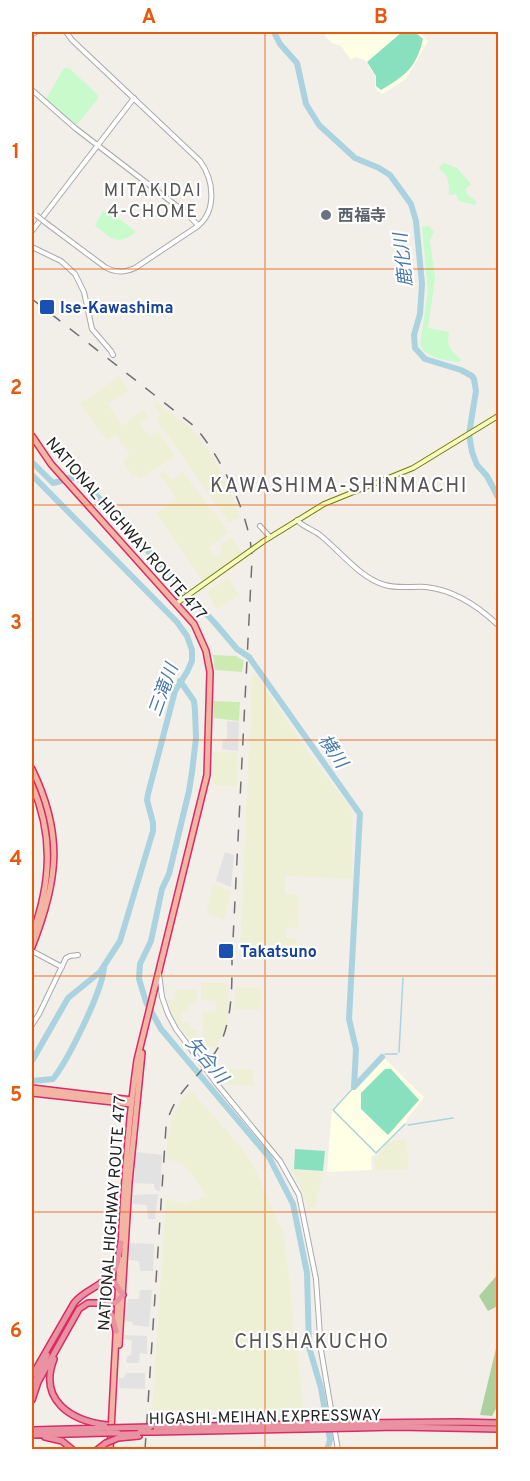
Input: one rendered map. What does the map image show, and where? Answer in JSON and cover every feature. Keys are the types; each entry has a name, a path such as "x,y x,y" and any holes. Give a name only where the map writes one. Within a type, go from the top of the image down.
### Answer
{"highway":[{"name":"NATIONAL HIGHWAY ROUTE 477","path":"32,436 51,464 194,624 207,651 210,672 207,775 200,811 154,986 133,1102 123,1183 110,1449"},
{"path":"32,769 49,818 54,846 52,884 46,911 32,949"},
{"path":"32,785 45,823 48,850 46,884 32,934"},
{"path":"32,1089 133,1102"},
{"name":"NATIONAL HIGHWAY ROUTE 477","path":"115,1368 123,1295 133,1102"},
{"path":"32,1376 78,1298 101,1283 115,1268 121,1243"},
{"path":"32,1400 38,1382 76,1312 87,1303 108,1304 117,1301 123,1295 113,1282 101,1283"},
{"path":"87,1303 100,1304 107,1309 113,1318 116,1331"},
{"path":"32,1389 54,1340"},
{"path":"60,1344 50,1374 51,1385 57,1400 63,1409 77,1418 107,1429"},
{"name":"HIGASHI-MEIHAN EXPRESSWAY","path":"355,1426 458,1422 498,1423"},
{"name":"HIGASHI-MEIHAN EXPRESSWAY","path":"32,1435 107,1429 118,1436 152,1431 304,1426 498,1429"},
{"name":"HIGASHI-MEIHAN EXPRESSWAY","path":"152,1431 304,1426"},
{"name":"HIGASHI-MEIHAN EXPRESSWAY","path":"32,1430 107,1429 140,1432"},
{"path":"32,1435 62,1441 73,1449"},
{"path":"97,1449 118,1436"}],"main road":[{"path":"177,603 296,520 336,498 413,468 498,416"}],"street":[{"path":"32,34 36,32"},
{"path":"34,213 102,265 121,272 135,268 198,226 208,215 212,203 205,167 66,32"},
{"path":"32,90 57,114 186,213 198,226"},
{"path":"32,231 134,98"},
{"path":"32,247 62,261 75,274 84,292 92,329 113,355"},
{"path":"296,520 320,535 372,580 393,587 427,587 453,594 477,607 498,625"},
{"path":"260,526 270,537"},
{"path":"32,949 62,967"},
{"path":"32,1025 44,1006 62,967 70,956 78,955"},
{"path":"159,969 162,998 176,1029 285,1168 299,1195 316,1279 321,1350 338,1449"}],"shaded area":[{"path":"325,32 420,32 428,41 406,79 382,94 375,88 375,76 365,60 355,57 351,60 341,46 332,43 325,36"},
{"path":"119,376 128,391 108,404 122,426 143,410 149,418 140,423 149,436 158,431 175,456 139,479 136,475 133,477 123,461 130,455 116,435 107,440 80,404"},
{"path":"156,402 193,430 210,452 227,484 240,517 229,523 156,419 160,415 153,405"},
{"path":"164,470 171,480 183,472 229,532 209,548 215,557 222,553 221,545 232,537 242,553 203,581 156,513 176,498 159,474"},
{"path":"228,577 239,595 218,609 214,606 208,591"},
{"path":"255,673 303,745 352,810 352,879 285,876 285,894 299,895 298,928 287,927 286,937 297,939 296,945 263,944 263,949 240,947 252,676"},
{"path":"227,721 239,722 238,751 222,749 223,739 227,739"},
{"path":"214,752 238,753 237,786 212,785"},
{"path":"225,852 234,855 231,887 216,881"},
{"path":"213,884 231,891 224,920 206,913"},
{"path":"201,983 228,983 228,1021 215,1050 214,1047 203,1046 202,1013 215,1012 216,1001 201,1000"},
{"path":"236,987 261,989 260,1010 234,1009"},
{"path":"174,990 197,990 197,1003 187,1005 187,1011 181,1012 182,1022 190,1022 190,1030 197,1030 198,1053 173,1016 167,1000 175,1000"},
{"path":"384,1058 424,1097 405,1125 376,1154 371,1156 372,1170 327,1172 332,1109 353,1087 356,1088"},
{"path":"214,1068 253,1070 253,1086 223,1085 212,1070"},
{"path":"190,1089 253,1164 284,1235 302,1410 152,1410 166,1199 186,1204 205,1196 192,1174 180,1162 167,1160 167,1140 173,1115"},
{"path":"406,1139 409,1169 375,1170 373,1158 379,1156 389,1142"},
{"path":"136,1152 162,1155 160,1191 155,1190 154,1184 134,1183"},
{"path":"291,1169 323,1172 317,1201 315,1206 309,1210 303,1192"},
{"path":"158,1194 155,1219 148,1219 147,1205 133,1204 133,1195"},
{"path":"130,1243 154,1244 153,1271 140,1271 139,1261 129,1260"},
{"path":"140,1290 152,1290 149,1327 133,1325 132,1322 125,1321 128,1299 139,1299"},
{"path":"124,1335 147,1336 147,1354 140,1353 139,1363 126,1363 127,1356 131,1355 132,1340 124,1339"},
{"path":"126,1373 145,1373 145,1389 119,1388 119,1378 124,1378"}],"green space":[{"path":"402,32 415,32 423,39 420,49 409,70 381,90 376,86 376,76 367,62"},
{"path":"64,68 69,68 97,94 98,99 74,125 46,99"},
{"path":"444,163 457,168 471,184 465,190 477,202 475,205 459,201 456,194 449,195 448,179 438,168"},
{"path":"108,210 135,233 118,240 95,225 103,211"},
{"path":"429,226 434,232 430,240 435,279 428,328 449,332 449,345 461,359 460,362 432,356 420,345 428,291 422,227"},
{"path":"213,655 236,656 244,661 242,672 215,670"},
{"path":"214,701 240,702 239,721 214,718"},
{"path":"385,1069 391,1069 419,1100 388,1135 361,1109 361,1093"},
{"path":"295,1149 325,1151 323,1171 294,1169"},
{"path":"498,1274 498,1306 488,1311 479,1296"},
{"path":"498,1340 498,1405 492,1416 480,1415"}],"waterway":[{"name":"鹿化川","path":"274,32 280,44 297,63 306,104 319,125 355,158 390,175 411,204 416,221 422,284 420,314 414,335 415,348 425,359 461,370 474,379 476,391 469,434 472,452 477,465 487,476 498,497"},
{"name":"横川","path":"32,462 53,483 61,481"},
{"name":"三滝川","path":"32,475 177,622 187,636 192,650 192,661 175,691 148,794 153,831 120,941 100,972 68,998 32,1061"},
{"name":"横川","path":"67,478 76,478 86,484 237,649 249,657 360,814 349,1019 356,1049 354,1087 382,1057"},
{"name":"矢合川","path":"180,681 194,701 196,738 192,772 169,874 162,889 151,941 140,964 139,979 146,1002 161,1029 269,1157 293,1204 307,1273 309,1347 321,1388 330,1440 327,1450"},
{"name":"三滝川","path":"32,1081 53,1079 59,1070 98,992 104,967"},
{"path":"399,1052 403,978"},
{"path":"385,1054 397,1054"},
{"path":"354,1087 333,1110 376,1153 405,1124"},
{"path":"408,1125 453,1118"}],"railway":[{"path":"32,299 194,426 224,471 247,526 252,560 232,960"},
{"path":"145,1450 166,1127 175,1103 212,1057 224,1035 231,1001 232,953"}],"place":[{"name":"西福寺","path":"326,215"},
{"name":"Ise-Kawashima","path":"47,307"},
{"name":"Takatsuno","path":"226,951"}],"district":[{"name":"MITAKIDAI 4-CHOME","path":"153,200"},
{"name":"KAWASHIMA-SHINMACHI","path":"339,485"},
{"name":"CHISHAKUCHO","path":"312,1341"}]}
